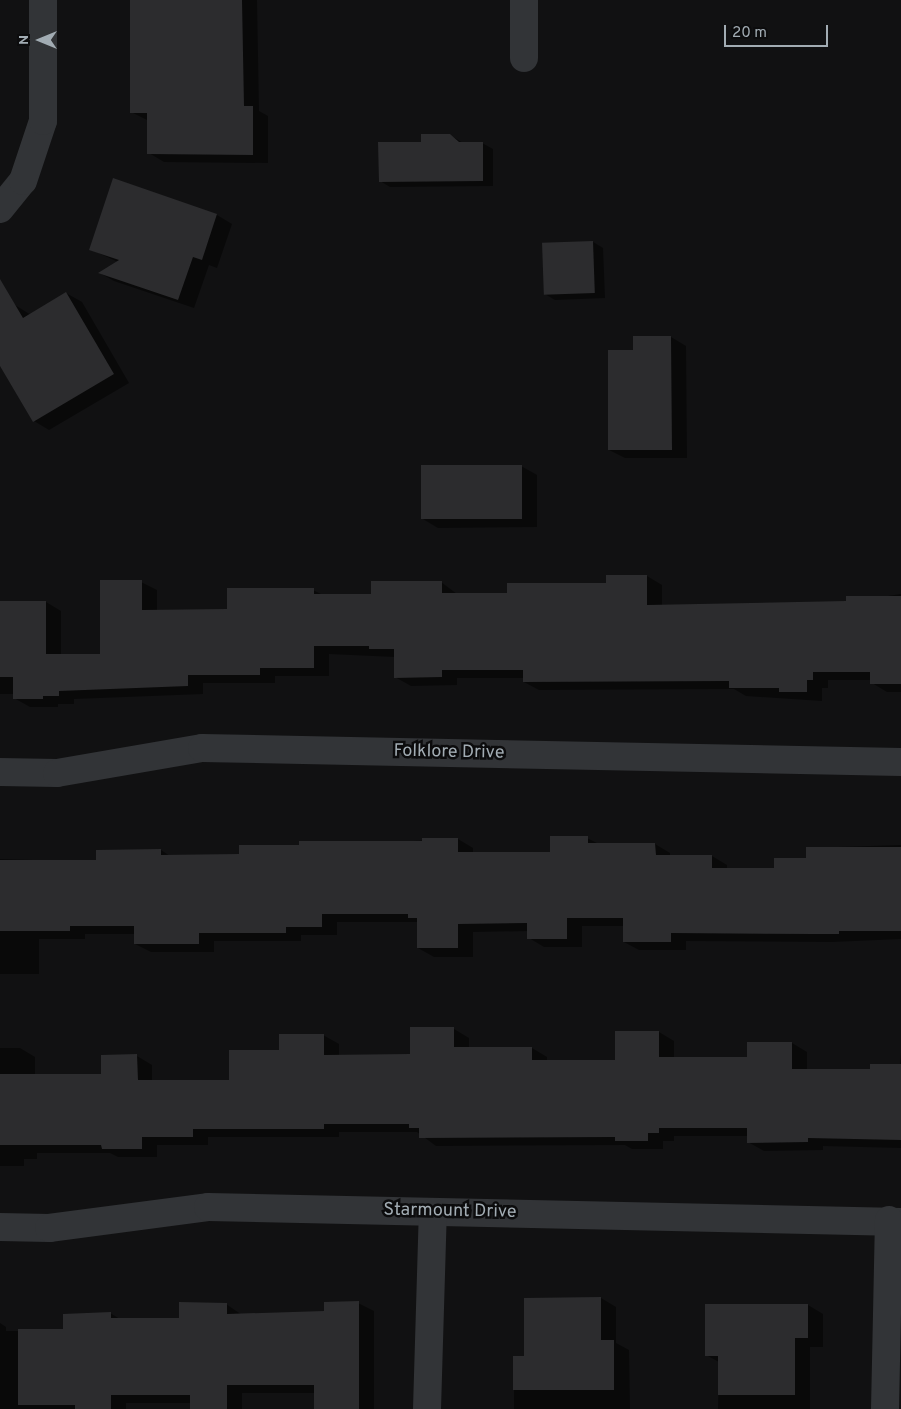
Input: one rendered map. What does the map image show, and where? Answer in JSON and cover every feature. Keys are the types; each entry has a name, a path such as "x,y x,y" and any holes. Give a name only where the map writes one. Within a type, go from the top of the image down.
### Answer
{"street":[{"path":"0,209 23,181 43,121 43,0"},
{"path":"524,0 524,58"},
{"name":"Folklore Drive","path":"0,772 57,773 202,748 901,762"},
{"name":"Starmount Drive","path":"0,1227 49,1228 208,1208 895,1221"},
{"path":"427,1409 433,1212"},
{"path":"885,1409 895,1221"}],"building":[{"path":"130,0 242,0 244,106 253,106 253,155 147,154 147,113 130,113"},
{"path":"421,134 450,134 459,142 483,142 483,181 379,182 378,142 421,142"},
{"path":"113,178 217,214 202,260 193,257 178,300 98,273 119,260 89,250"},
{"path":"593,241 595,293 544,295 542,243"},
{"path":"0,279 23,318 66,292 114,374 33,422 0,366"},
{"path":"633,336 671,336 672,450 608,450 608,350 633,350"},
{"path":"421,465 522,465 522,519 421,519"},
{"path":"606,575 647,575 647,605 846,601 846,596 901,596 901,684 870,684 870,672 813,672 813,680 807,680 807,692 779,692 779,688 729,688 729,681 523,682 523,670 442,670 442,677 394,678 394,649 369,649 369,646 314,646 314,668 260,668 260,675 188,675 188,686 59,691 59,696 43,696 43,699 13,699 13,677 0,677 0,601 46,601 46,654 100,654 100,580 142,580 142,610 227,609 227,588 314,588 314,594 371,594 371,581 442,581 442,593 507,593 507,583 606,583"},
{"path":"550,836 588,836 588,843 655,843 656,855 712,855 712,868 774,868 774,858 806,858 806,847 901,847 901,931 839,931 839,934 671,933 671,942 623,942 623,918 567,918 567,939 527,939 527,923 458,924 458,948 417,948 417,918 408,918 408,914 322,914 322,927 286,927 286,933 199,933 199,944 134,944 134,926 70,926 70,931 0,931 0,860 96,860 96,850 161,849 161,855 239,854 239,845 299,845 299,841 422,841 422,838 458,838 458,852 550,852"},
{"path":"410,1027 454,1027 454,1047 532,1047 532,1060 615,1060 615,1031 659,1031 659,1057 747,1057 747,1042 792,1042 792,1069 870,1069 870,1064 901,1064 901,1140 808,1138 808,1142 747,1143 747,1128 659,1128 659,1133 648,1133 648,1141 615,1141 615,1137 419,1138 419,1128 409,1128 409,1124 324,1124 324,1129 193,1129 193,1137 142,1137 142,1149 102,1149 101,1145 0,1145 0,1074 101,1074 101,1055 137,1054 138,1080 229,1080 229,1050 279,1050 279,1034 324,1034 324,1055 410,1054"},
{"path":"601,1297 601,1340 614,1340 614,1390 513,1390 513,1356 524,1356 524,1298"},
{"path":"359,1301 359,1409 314,1409 314,1385 227,1385 227,1409 190,1409 190,1395 111,1395 111,1409 75,1409 75,1405 18,1405 18,1329 63,1329 63,1314 111,1312 111,1318 179,1318 179,1302 227,1303 227,1314 324,1311 324,1302"},
{"path":"705,1304 808,1304 808,1338 795,1338 795,1395 718,1395 718,1356 705,1356"}]}
